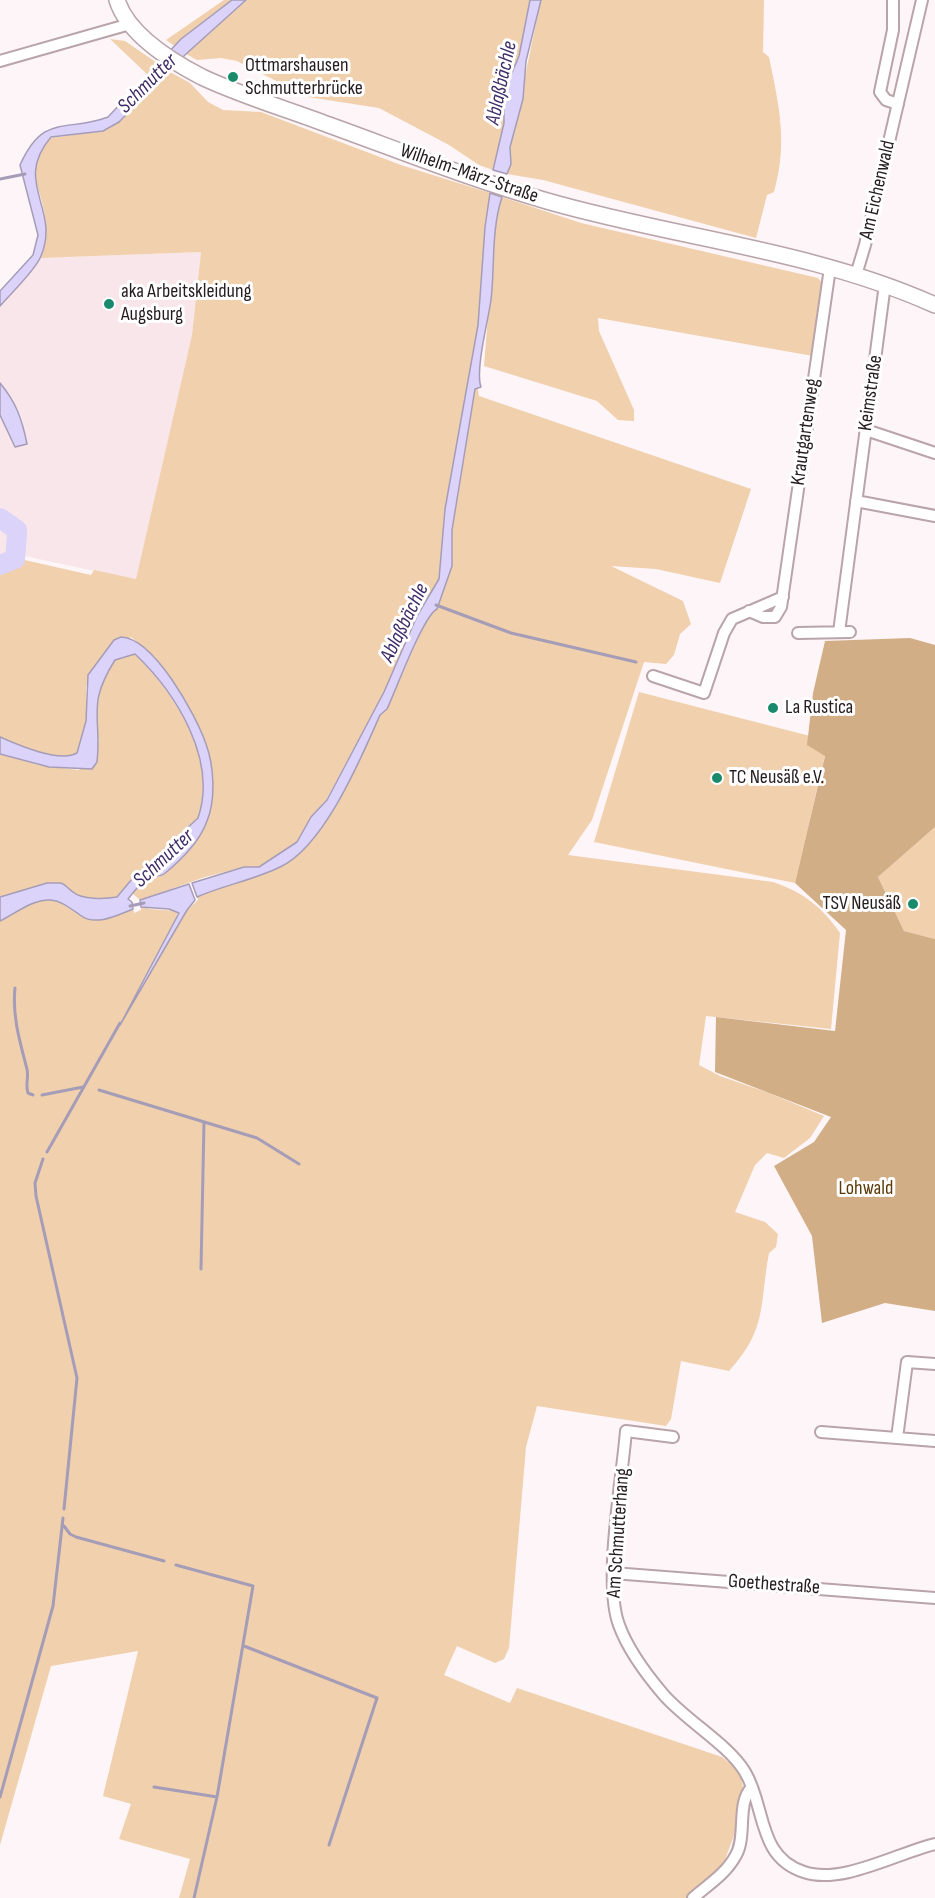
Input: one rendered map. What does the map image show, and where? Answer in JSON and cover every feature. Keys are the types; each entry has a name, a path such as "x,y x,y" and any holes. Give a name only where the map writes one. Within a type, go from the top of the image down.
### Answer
{"street":[{"name":"Wilhelm-März-Straße","path":"117,0 130,24 158,49 192,70 233,89 521,193 622,221 830,267 885,284 935,305"},
{"path":"893,0 893,30 879,87 882,98 898,104"},
{"name":"Am Eichenwald","path":"856,275 922,0"},
{"path":"0,61 130,24"},
{"name":"Krautgartenweg","path":"653,676 704,693 727,626 732,619 783,597 830,267"},
{"name":"Keimstraße","path":"798,633 844,632 856,501 885,284"},
{"path":"866,430 935,453"},
{"path":"856,501 935,516"},
{"path":"897,1438 907,1362 935,1364"},
{"name":"Am Schmutterhang","path":"674,1437 626,1431 613,1573 615,1609 619,1625 638,1659 675,1707 742,1768 752,1787 764,1832 773,1852 787,1865 806,1873 827,1875 854,1870 935,1844"},
{"path":"821,1432 935,1441"},
{"name":"Goethestraße","path":"613,1573 935,1598"},
{"path":"693,1898 717,1879 737,1854 746,1796 752,1787"}],"shaded area":[{"path":"224,0 232,0 190,32 176,47 166,40"},
{"path":"247,0 530,0 519,56 504,92 504,123 493,170 479,165 449,145 379,108 308,97 237,61 221,58 197,60 186,54"},
{"path":"541,0 764,0 763,52 769,57 779,108 781,157 774,192 767,195 756,238 543,180 507,174 512,138"},
{"path":"110,39 125,41 160,65 149,76"},
{"path":"170,72 190,83 208,102 223,110 261,112 401,165 490,193 485,227 478,325 445,509 439,579 417,616 384,692 326,800 311,817 297,842 259,867 244,867 205,877 140,900 132,893 149,878 162,876 198,839 207,822 212,787 207,745 185,699 150,653 131,637 86,686 86,721 77,753 69,756 49,754 0,737 0,571 18,564 20,559 91,575 94,570 136,579 192,335 201,252 41,258 46,221 35,168 42,150 51,138 103,131 119,122"},
{"path":"502,197 581,223 818,278 823,284 813,356 598,318 599,331 634,410 634,421 618,420 597,401 484,366 496,215"},
{"path":"201,252 192,335 136,580 25,556 0,554 0,415 15,447 27,444 22,418 11,396 0,383 0,306 41,258"},
{"path":"475,389 478,389 479,396 751,489 720,583 656,569 611,566 683,601 691,624 680,634 674,655 666,664 644,662 592,820 568,855 773,882 803,896 819,908 840,933 831,1029 706,1016 699,1065 720,1076 824,1116 810,1138 784,1158 767,1153 755,1165 735,1212 765,1222 778,1234 776,1247 769,1253 760,1316 750,1342 729,1371 681,1361 671,1419 666,1426 537,1406 526,1447 509,1648 504,1659 495,1663 457,1646 444,1675 510,1703 517,1688 722,1757 740,1772 743,1788 741,1816 722,1868 686,1898 179,1898 190,1859 119,1839 131,1804 103,1796 138,1651 51,1666 0,1845 0,921 30,904 44,900 59,902 79,915 92,919 106,918 133,909 134,913 141,910 141,907 147,906 149,909 178,911 174,926 124,1018 187,910 198,900 197,897 280,867 312,841 352,777 380,715 387,709 422,630 433,611 437,609 452,566 452,530"},
{"path":"135,654 165,688 189,729 202,774 203,796 198,818 132,879 117,897 88,898 77,895 61,883 47,883 0,897 0,754 38,765 79,770 99,741 96,731 100,684 115,660"},
{"name":"TC Neusäß e.V.","path":"639,692 810,736 808,745 825,755 795,883 594,842"},
{"name":"TSV Neusäß","path":"935,827 935,939 904,931 878,877"}],"green space":[{"name":"Lohwald","path":"910,638 935,645 935,827 878,877 904,931 935,939 935,1311 885,1303 822,1323 812,1236 774,1166 814,1142 831,1117 715,1072 716,1017 835,1031 846,930 795,883 825,756 807,745 813,693 825,641"}],"water":[{"path":"232,0 246,0 186,54 119,122 103,131 51,137 40,153 36,168 36,182 46,224 46,239 41,256 28,275 0,306 0,291 33,255 38,235 20,165 29,148 38,137 57,127 108,117 181,39"},
{"path":"530,0 541,0 526,61 523,99 510,147 511,164 507,174 493,170 504,123 504,92 519,56"},
{"path":"490,193 502,197 495,235 491,300 481,358 481,387 475,389 452,530 452,566 437,609 417,639 387,709 380,715 352,777 312,841 280,867 197,897 192,883 244,867 259,867 297,842 311,817 327,800 384,692 417,616 439,579 445,509 478,325 485,227"},
{"path":"0,383 18,411 27,444 15,447 0,415"},
{"path":"121,637 134,641 147,650 160,664 172,680 201,731 209,753 212,772 212,803 207,821 195,843 176,863 162,875 148,879 133,893 128,899 132,902 133,909 107,919 92,920 59,902 44,900 30,904 0,921 0,897 47,883 61,883 77,895 88,898 117,897 132,879 198,818 203,796 198,751 178,708 165,688 135,654 115,660 101,689 97,711 97,762 92,769 49,767 0,754 0,737 49,754 69,756 77,753 86,721 88,675 114,640"},
{"path":"189,884 195,900 120,1025 179,913 169,909 141,907 140,900"}],"waterway":[{"path":"0,179 25,174"},
{"path":"0,518 17,530"},
{"name":"Schmutter","path":"0,565 15,559 17,534"},
{"path":"436,605 511,633 636,662"},
{"name":"Ablaßbächle","path":"130,906 144,903"},
{"path":"15,988 16,1019 28,1075 27,1090 33,1095"},
{"path":"47,1152 120,1023"},
{"path":"42,1095 83,1087"},
{"path":"99,1090 257,1138 299,1164"},
{"path":"201,1269 204,1122"},
{"path":"43,1159 35,1183 36,1196 77,1378 64,1509"},
{"path":"0,1797 53,1606 63,1518"},
{"path":"64,1526 70,1534 76,1537 164,1561"},
{"path":"176,1565 253,1586 217,1797 194,1898"},
{"path":"244,1646 377,1698 329,1845"},
{"path":"154,1787 217,1797"}],"place":[{"name":"Ottmarshausen Schmutterbrücke","path":"233,77"},
{"name":"aka Arbeitskleidung Augsburg","path":"109,304"},
{"name":"La Rustica","path":"773,708"},
{"name":"TC Neusäß e.V.","path":"717,778"},
{"name":"TSV Neusäß","path":"913,904"}]}
